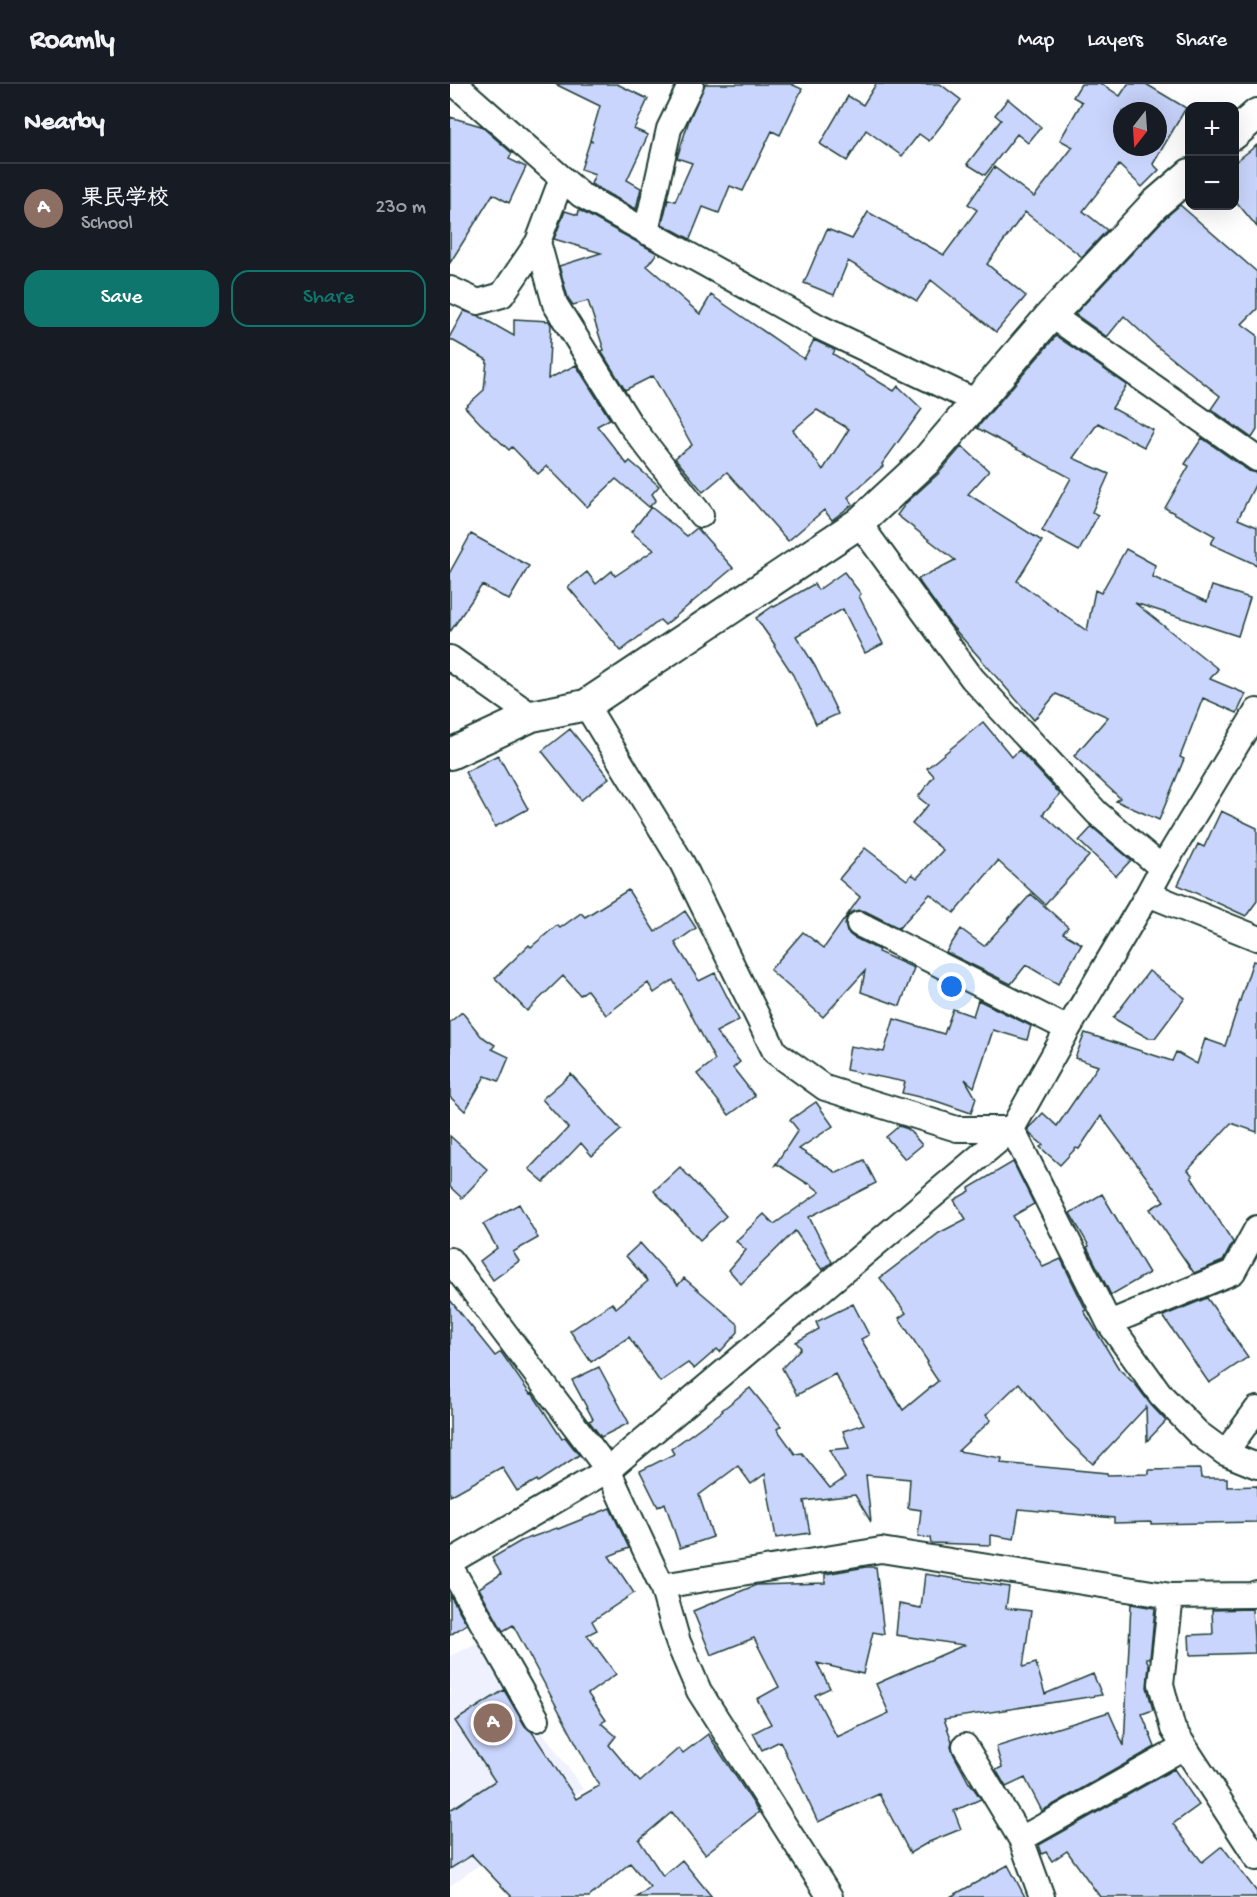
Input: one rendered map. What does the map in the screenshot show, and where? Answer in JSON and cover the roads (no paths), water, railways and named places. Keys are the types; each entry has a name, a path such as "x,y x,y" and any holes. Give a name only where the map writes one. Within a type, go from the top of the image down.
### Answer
{"street":[{"path":"455,84 581,195 819,327 977,402"},
{"path":"646,232 669,129 691,84"},
{"path":"1239,130 1257,114"},
{"path":"450,289 478,302 501,295 538,242 562,178"},
{"path":"450,754 532,716 586,705 859,523 926,461 1051,315 1154,205 1185,178"},
{"path":"538,242 555,304 630,424 701,515"},
{"path":"1051,315 1257,459"},
{"path":"859,523 972,678 1097,813 1162,868"},
{"path":"450,658 532,716"},
{"path":"586,705 682,863 775,1052 825,1088 957,1129 1012,1129"},
{"path":"537,1719 450,1564 608,1470 1012,1129 1162,868 1257,711"},
{"path":"1149,894 1257,938"},
{"path":"859,924 1068,1029"},
{"path":"1012,1129 1109,1323 1161,1395 1198,1433 1225,1453 1257,1466"},
{"path":"1109,1323 1233,1272 1257,1228"},
{"path":"450,1260 608,1470 662,1586 678,1642 699,1691 830,1897"},
{"path":"1225,1453 1257,1409"},
{"path":"662,1586 882,1550 1170,1596 1257,1593"},
{"path":"1170,1596 1161,1684 1173,1729 1257,1858"},
{"path":"966,1746 1021,1839 1042,1897"},
{"path":"1021,1839 1184,1747"}],"place":[{"name":"果民学校","path":"493,1723"}]}
